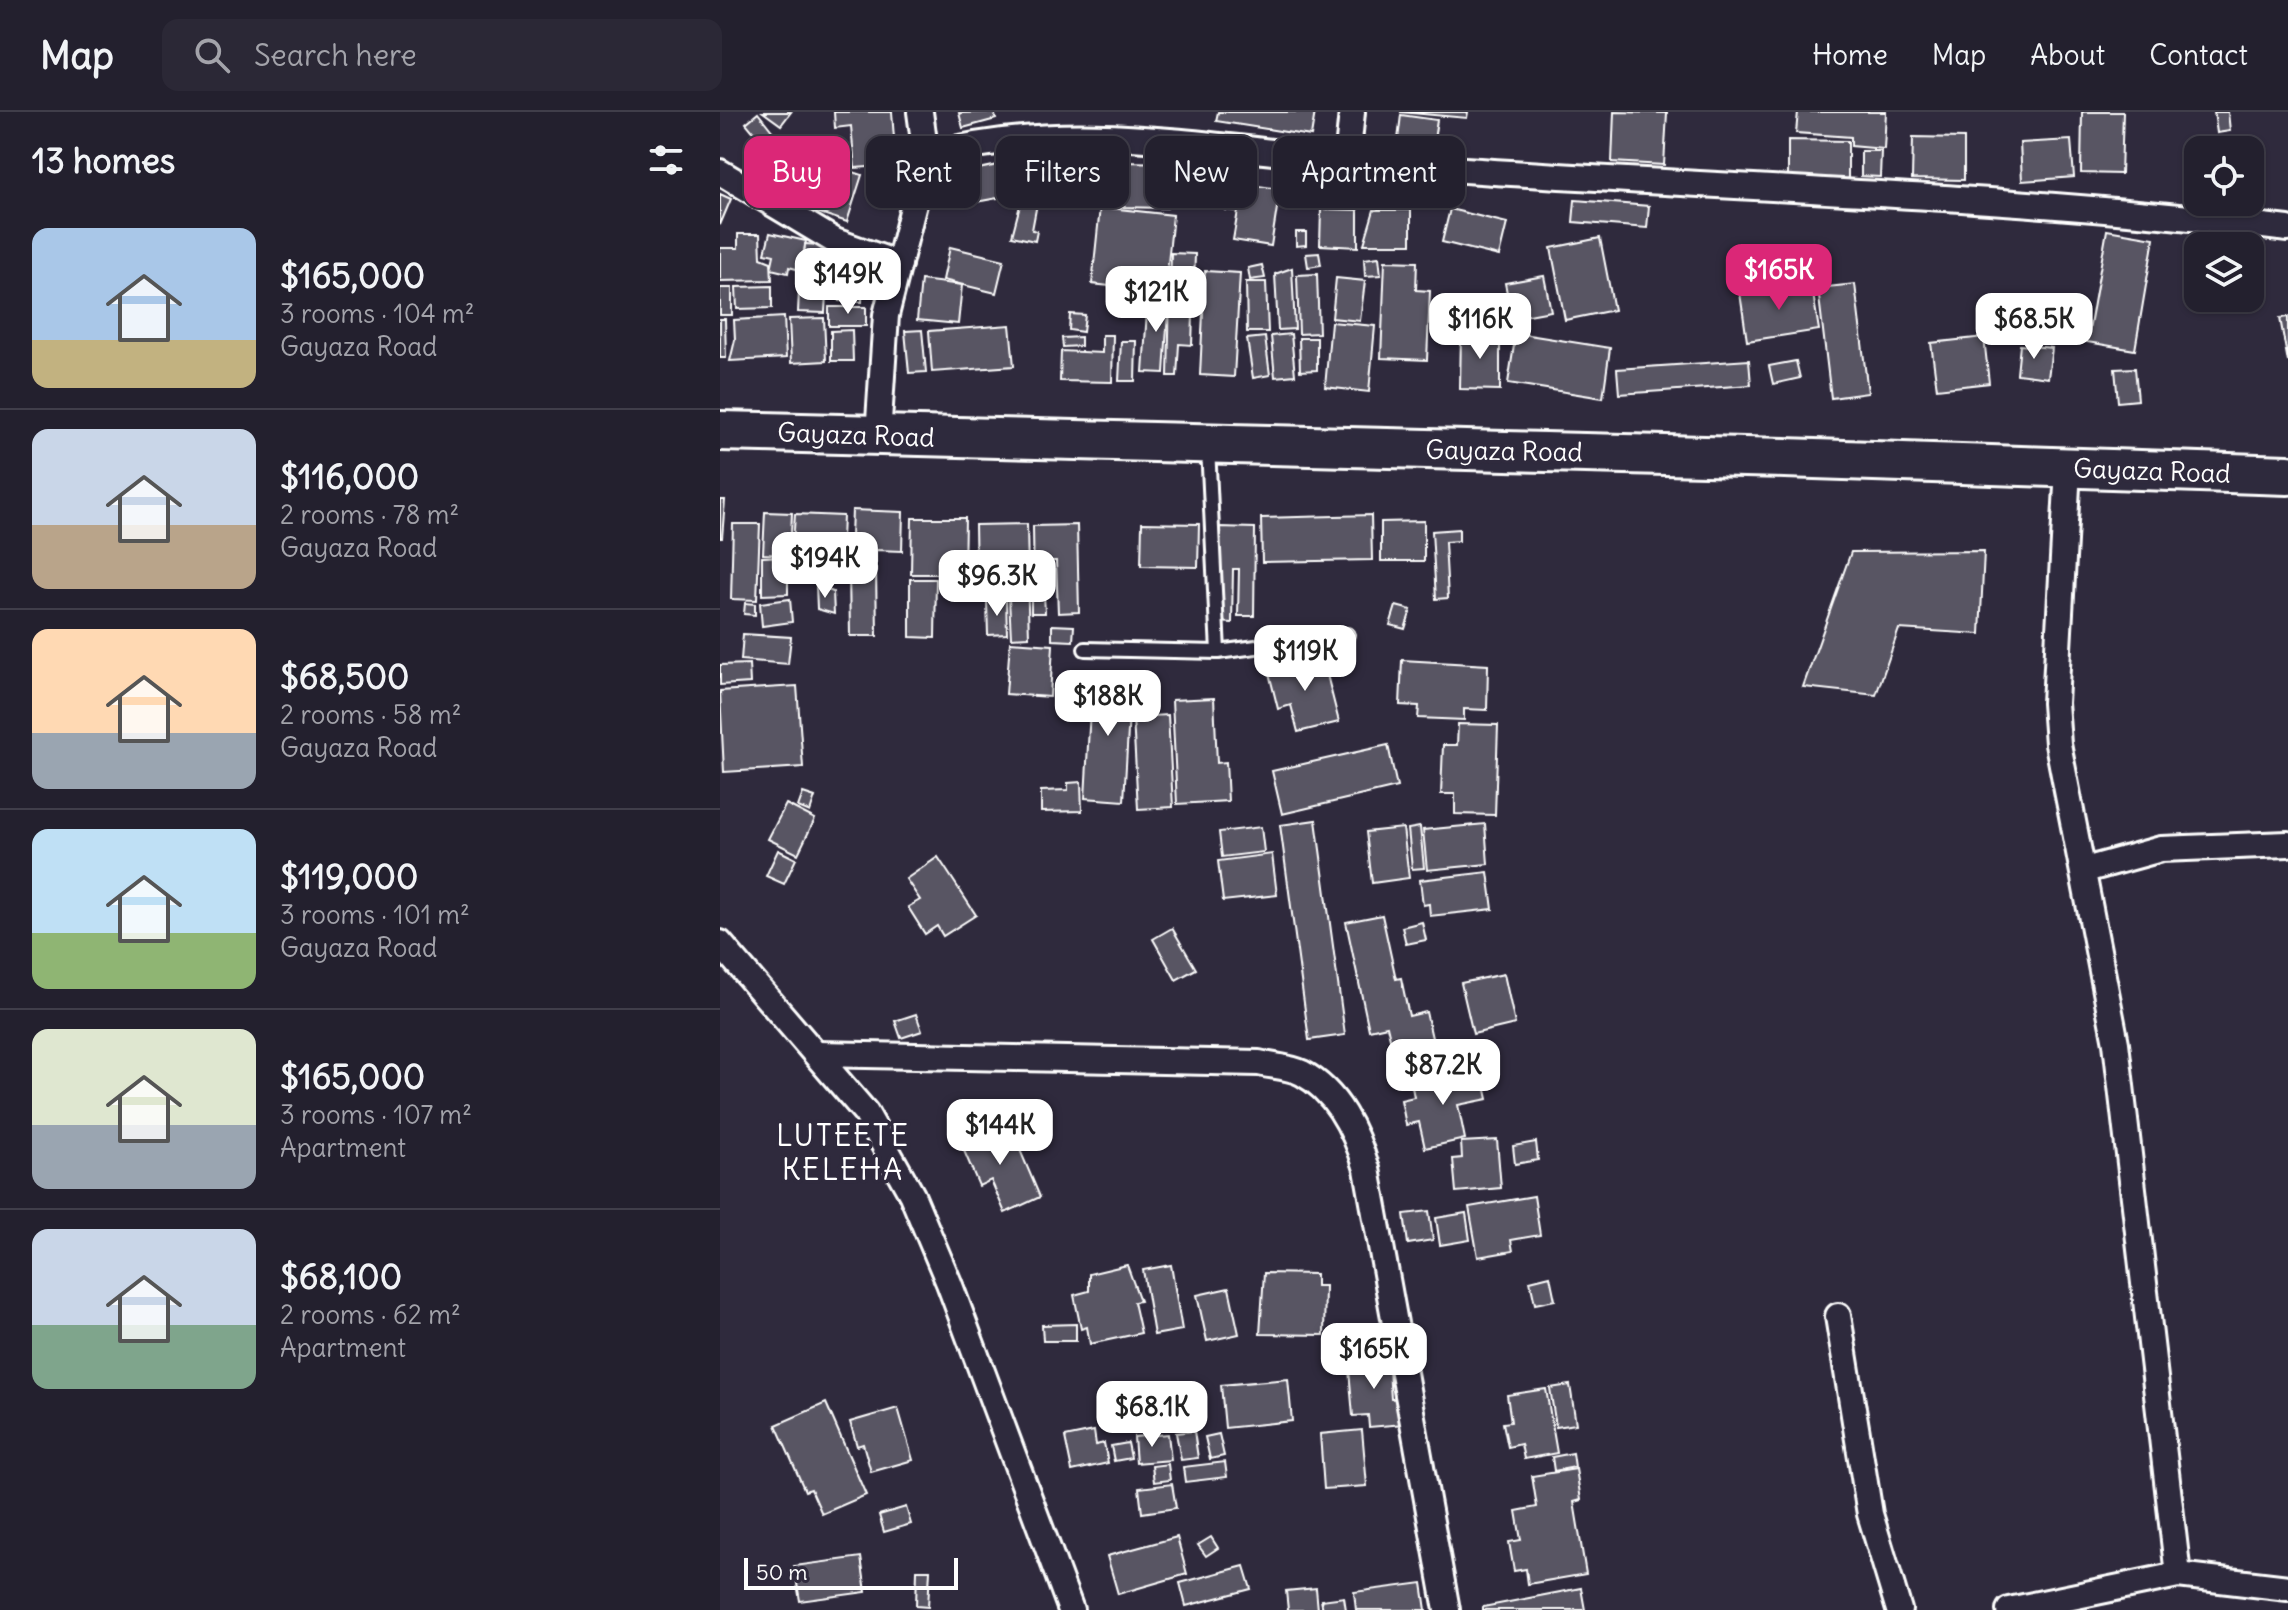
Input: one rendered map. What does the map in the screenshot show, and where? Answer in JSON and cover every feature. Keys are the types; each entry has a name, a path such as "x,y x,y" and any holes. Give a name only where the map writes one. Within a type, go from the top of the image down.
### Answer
{"main road":[{"name":"Gayaza Road","path":"720,431 2288,475"}],"street":[{"path":"920,112 923,136"},
{"path":"1350,136 1352,112"},
{"path":"980,143 1098,134 1273,153"},
{"path":"1465,168 1924,196 2288,229"},
{"path":"720,172 835,241 899,264"},
{"path":"878,436 886,315 913,208"},
{"path":"2068,468 2055,703 2058,744 2085,870 2116,1043 2178,1575"},
{"path":"2085,870 2161,849 2288,844"},
{"path":"720,943 866,1113 912,1195 949,1283 1071,1610"},
{"path":"817,1054 1259,1063 1301,1073 1329,1095 1355,1129 1367,1169 1447,1610"},
{"path":"1838,1316 1870,1514 1899,1610"},
{"path":"2009,1610 2178,1575 2288,1588"}],"lane":[{"path":"1207,444 1218,652"},
{"path":"1085,649 1218,652 1347,635"}],"building":[{"path":"763,112 791,112 781,125"},
{"path":"834,112 892,112 894,136 866,136 866,167 855,168 851,126 835,128"},
{"path":"994,112 996,119 963,128 959,113"},
{"path":"1218,112 1315,112 1311,136 1216,121"},
{"path":"1400,112 1468,112 1467,118"},
{"path":"1614,112 1667,113 1664,165 1612,162"},
{"path":"1798,112 1886,112 1884,149 1851,146 1851,137 1796,133"},
{"path":"2082,112 2123,112 2121,174 2081,173"},
{"path":"2214,112 2228,112 2230,131 2217,133"},
{"path":"758,113 776,136 757,136 746,123"},
{"path":"1401,115 1437,120 1435,136 1398,136"},
{"path":"1913,137 1964,138 1964,180 1912,179"},
{"path":"1788,140 1848,141 1848,179 1788,178"},
{"path":"2071,140 2074,177 2022,181 2020,143"},
{"path":"1861,151 1881,151 1880,177 1861,176"},
{"path":"1129,162 1145,162 1145,208 1129,207"},
{"path":"996,165 996,198 980,201 980,169"},
{"path":"850,171 862,175 847,222 805,208 850,208"},
{"path":"1257,186 1273,188 1273,208 1277,208 1271,246 1233,240 1238,211 1226,210 1257,208"},
{"path":"720,194 731,199 720,225"},
{"path":"1575,200 1649,206 1647,228 1573,222"},
{"path":"1019,208 1036,208 1032,230 1037,231 1035,241 1012,236"},
{"path":"1100,208 1173,215 1165,292 1092,284"},
{"path":"1321,209 1358,210 1358,247 1320,245"},
{"path":"1450,209 1507,223 1499,256 1442,242"},
{"path":"1374,210 1411,210 1411,244 1364,244"},
{"path":"2107,230 2154,238 2135,350 2087,342"},
{"path":"1296,232 1306,232 1306,245 1296,246"},
{"path":"770,233 806,241 800,270 789,267 788,273 771,269 774,255 765,253"},
{"path":"738,234 760,234 761,258 771,262 772,280 720,281 720,248 738,248"},
{"path":"1600,238 1614,310 1565,320 1551,248"},
{"path":"805,244 833,246 831,289 803,288"},
{"path":"950,247 1004,260 996,293 943,280"},
{"path":"1171,253 1195,254 1192,345 1179,344 1177,376 1168,376"},
{"path":"1319,253 1321,265 1308,267 1306,254"},
{"path":"1379,257 1381,275 1365,276 1364,259"},
{"path":"841,261 864,263 862,302 839,301"},
{"path":"1385,261 1417,262 1416,290 1430,291 1427,360 1381,358"},
{"path":"1262,265 1265,278 1250,280 1248,268"},
{"path":"1292,268 1295,329 1278,330 1275,274"},
{"path":"1205,271 1240,273 1234,377 1200,375"},
{"path":"1317,274 1319,333 1299,334 1297,275"},
{"path":"1544,276 1551,311 1512,318 1505,283"},
{"path":"1336,278 1365,281 1360,321 1332,318"},
{"path":"921,280 962,285 958,324 917,320"},
{"path":"1246,282 1266,282 1268,332 1247,332"},
{"path":"1811,282 1819,330 1747,341 1740,293"},
{"path":"1855,284 1868,393 1831,398 1818,288"},
{"path":"772,286 772,308 737,309 736,287"},
{"path":"720,288 732,288 732,315 720,315"},
{"path":"799,291 826,292 825,313 798,312"},
{"path":"1148,295 1169,296 1164,373 1143,372"},
{"path":"829,307 866,307 866,326 829,326"},
{"path":"1070,314 1085,315 1083,332 1069,330"},
{"path":"784,317 786,358 730,361 735,340 734,320"},
{"path":"2288,317 2288,362 2280,318"},
{"path":"824,318 826,361 791,363 789,319"},
{"path":"720,319 725,319 726,358 720,358"},
{"path":"1331,322 1375,326 1369,392 1325,387"},
{"path":"1010,325 1014,366 932,372 929,331"},
{"path":"852,330 853,361 831,361 831,331"},
{"path":"922,330 926,372 909,373 905,331"},
{"path":"1461,332 1500,333 1500,390 1460,389"},
{"path":"1516,333 1610,348 1603,398 1508,383"},
{"path":"1291,334 1295,375 1275,377 1271,336"},
{"path":"1102,335 1113,335 1112,382 1060,381 1061,351 1102,353"},
{"path":"1081,337 1081,346 1063,347 1062,338"},
{"path":"1265,337 1270,375 1253,378 1247,339"},
{"path":"1984,337 1989,383 1937,389 1931,343"},
{"path":"1299,338 1317,338 1317,370 1300,371"},
{"path":"1121,341 1136,341 1135,381 1119,381"},
{"path":"2020,345 2052,348 2048,378 2017,374"},
{"path":"1749,360 1751,385 1619,394 1617,369"},
{"path":"1796,361 1800,378 1773,384 1769,366"},
{"path":"2135,368 2138,400 2118,402 2115,369"},
{"path":"720,500 725,500 722,538 720,538"},
{"path":"852,510 903,512 902,551 876,550 876,563 850,563"},
{"path":"765,512 792,513 790,555 763,554"},
{"path":"795,514 843,516 841,563 792,561"},
{"path":"1371,515 1372,560 1262,562 1261,518"},
{"path":"912,518 965,518 964,574 911,574"},
{"path":"1424,521 1424,561 1381,561 1381,522"},
{"path":"1142,523 1199,524 1198,567 1141,566"},
{"path":"733,524 760,524 757,600 731,599"},
{"path":"1027,524 1028,573 976,574 975,525"},
{"path":"1077,525 1079,612 1058,613 1056,561 1048,561 1048,588 1034,588 1033,526"},
{"path":"1219,527 1255,528 1254,616 1238,616 1239,569 1233,569 1232,623 1217,622"},
{"path":"1459,529 1459,541 1445,542 1448,598 1436,599 1432,531"},
{"path":"1984,551 1980,634 1899,629 1876,695 1803,687 1851,552"},
{"path":"788,556 788,594 762,595 762,557"},
{"path":"876,568 877,636 850,636 849,569"},
{"path":"1027,577 1029,637 1011,638 1008,578"},
{"path":"910,579 936,579 935,638 910,637"},
{"path":"816,585 833,592 834,614 817,609"},
{"path":"1031,594 1044,594 1045,613 1031,613"},
{"path":"790,599 792,622 762,626 760,603"},
{"path":"1006,600 1007,634 988,635 987,601"},
{"path":"745,603 755,604 755,615 744,614"},
{"path":"1396,606 1411,610 1405,629 1390,625"},
{"path":"1052,625 1074,626 1073,641 1052,640"},
{"path":"743,634 791,637 788,664 741,660"},
{"path":"1010,642 1053,645 1050,697 1006,694"},
{"path":"1322,655 1339,722 1298,732 1291,705 1278,709 1268,669"},
{"path":"1402,660 1488,665 1487,710 1464,709 1464,720 1418,718 1419,706 1400,705"},
{"path":"749,664 750,683 720,685 720,665"},
{"path":"1092,674 1131,677 1124,801 1085,798"},
{"path":"797,686 803,767 724,772 720,691"},
{"path":"1214,698 1217,763 1226,762 1228,801 1177,804 1172,700"},
{"path":"1168,715 1173,807 1138,809 1133,717"},
{"path":"1458,724 1498,725 1495,815 1455,814 1455,794 1441,794 1443,745 1457,745"},
{"path":"1388,745 1397,787 1282,814 1272,771"},
{"path":"1081,782 1082,811 1041,812 1041,791 1068,790 1068,783"},
{"path":"803,793 815,797 810,812 798,807"},
{"path":"786,804 815,819 798,854 768,839"},
{"path":"1316,820 1345,1035 1309,1040 1280,825"},
{"path":"1485,824 1488,864 1427,870 1423,830"},
{"path":"1261,827 1264,852 1222,857 1219,832"},
{"path":"1420,827 1424,868 1412,869 1408,829"},
{"path":"1403,828 1409,878 1372,883 1366,832"},
{"path":"778,850 796,859 784,884 766,876"},
{"path":"1272,854 1277,895 1223,901 1218,861"},
{"path":"938,857 976,915 943,936 937,926 925,934 908,907 920,900 906,879"},
{"path":"1488,872 1493,909 1430,916 1429,904 1423,905 1420,880"},
{"path":"1382,915 1396,979 1401,978 1409,1016 1426,1012 1435,1051 1395,1059 1387,1026 1369,1030 1346,922"},
{"path":"1422,922 1426,940 1406,944 1402,927"},
{"path":"1172,928 1196,969 1176,980 1153,939"},
{"path":"1504,974 1515,1024 1473,1034 1461,983"},
{"path":"916,1014 922,1031 901,1038 895,1021"},
{"path":"1482,1072 1488,1099 1458,1105 1465,1139 1425,1148 1419,1122 1406,1125 1401,1100 1414,1097 1412,1087"},
{"path":"997,1123 1005,1143 1015,1138 1040,1197 1005,1213 991,1180 979,1186 959,1139"},
{"path":"1497,1140 1501,1188 1456,1192 1453,1159 1462,1158 1461,1142"},
{"path":"1536,1142 1538,1160 1515,1164 1513,1146"},
{"path":"1534,1196 1540,1235 1511,1240 1513,1251 1478,1257 1469,1207"},
{"path":"1429,1211 1433,1240 1408,1244 1404,1214"},
{"path":"1466,1213 1470,1240 1440,1245 1436,1218"},
{"path":"1127,1265 1140,1301 1134,1302 1141,1333 1090,1344 1087,1327 1081,1329 1074,1295 1089,1291 1089,1274"},
{"path":"1171,1265 1182,1330 1154,1335 1143,1270"},
{"path":"1264,1273 1316,1274 1316,1286 1325,1286 1324,1335 1260,1334"},
{"path":"1550,1276 1555,1300 1535,1304 1530,1281"},
{"path":"1229,1288 1239,1334 1207,1341 1197,1295"},
{"path":"1076,1324 1076,1341 1043,1341 1042,1325"},
{"path":"1388,1355 1391,1399 1402,1398 1404,1424 1369,1427 1368,1415 1353,1416 1348,1358"},
{"path":"1288,1379 1292,1421 1225,1428 1221,1385"},
{"path":"1570,1385 1576,1424 1556,1427 1550,1388"},
{"path":"1546,1389 1557,1453 1524,1459 1521,1444 1508,1447 1503,1423 1511,1422 1507,1395"},
{"path":"826,1403 866,1495 822,1514 811,1489 805,1491 776,1425"},
{"path":"898,1408 913,1460 871,1472 863,1444 857,1446 850,1422"},
{"path":"1362,1430 1367,1486 1324,1489 1320,1434"},
{"path":"1094,1431 1096,1445 1104,1443 1108,1463 1072,1471 1065,1437"},
{"path":"1194,1431 1198,1458 1181,1460 1176,1433"},
{"path":"1168,1434 1171,1460 1136,1463 1134,1437"},
{"path":"1219,1434 1224,1456 1210,1459 1205,1437"},
{"path":"1128,1443 1131,1458 1114,1461 1111,1446"},
{"path":"1573,1453 1575,1467 1554,1471 1552,1457"},
{"path":"1225,1462 1227,1477 1185,1482 1183,1467"},
{"path":"1168,1464 1170,1480 1154,1482 1152,1466"},
{"path":"1576,1469 1581,1500 1574,1502 1586,1574 1528,1584 1526,1569 1514,1571 1509,1542 1521,1540 1516,1511 1537,1507 1532,1476"},
{"path":"1172,1484 1176,1508 1142,1513 1139,1488"},
{"path":"906,1507 911,1524 884,1532 879,1515"},
{"path":"1177,1537 1187,1574 1118,1594 1107,1556"},
{"path":"1211,1537 1218,1548 1206,1556 1198,1545"},
{"path":"861,1557 866,1592 800,1601 794,1566"},
{"path":"1244,1566 1251,1589 1186,1606 1180,1583"},
{"path":"917,1570 930,1570 928,1607 916,1606"},
{"path":"1422,1583 1426,1610 1356,1610 1354,1592"},
{"path":"1316,1588 1318,1610 1288,1610 1286,1591"},
{"path":"1581,1588 1585,1610 1483,1610 1483,1607"},
{"path":"1344,1597 1346,1610 1323,1610 1321,1600"}],"district":[{"name":"LUTEETE KELEHA","path":"843,1153"}]}
